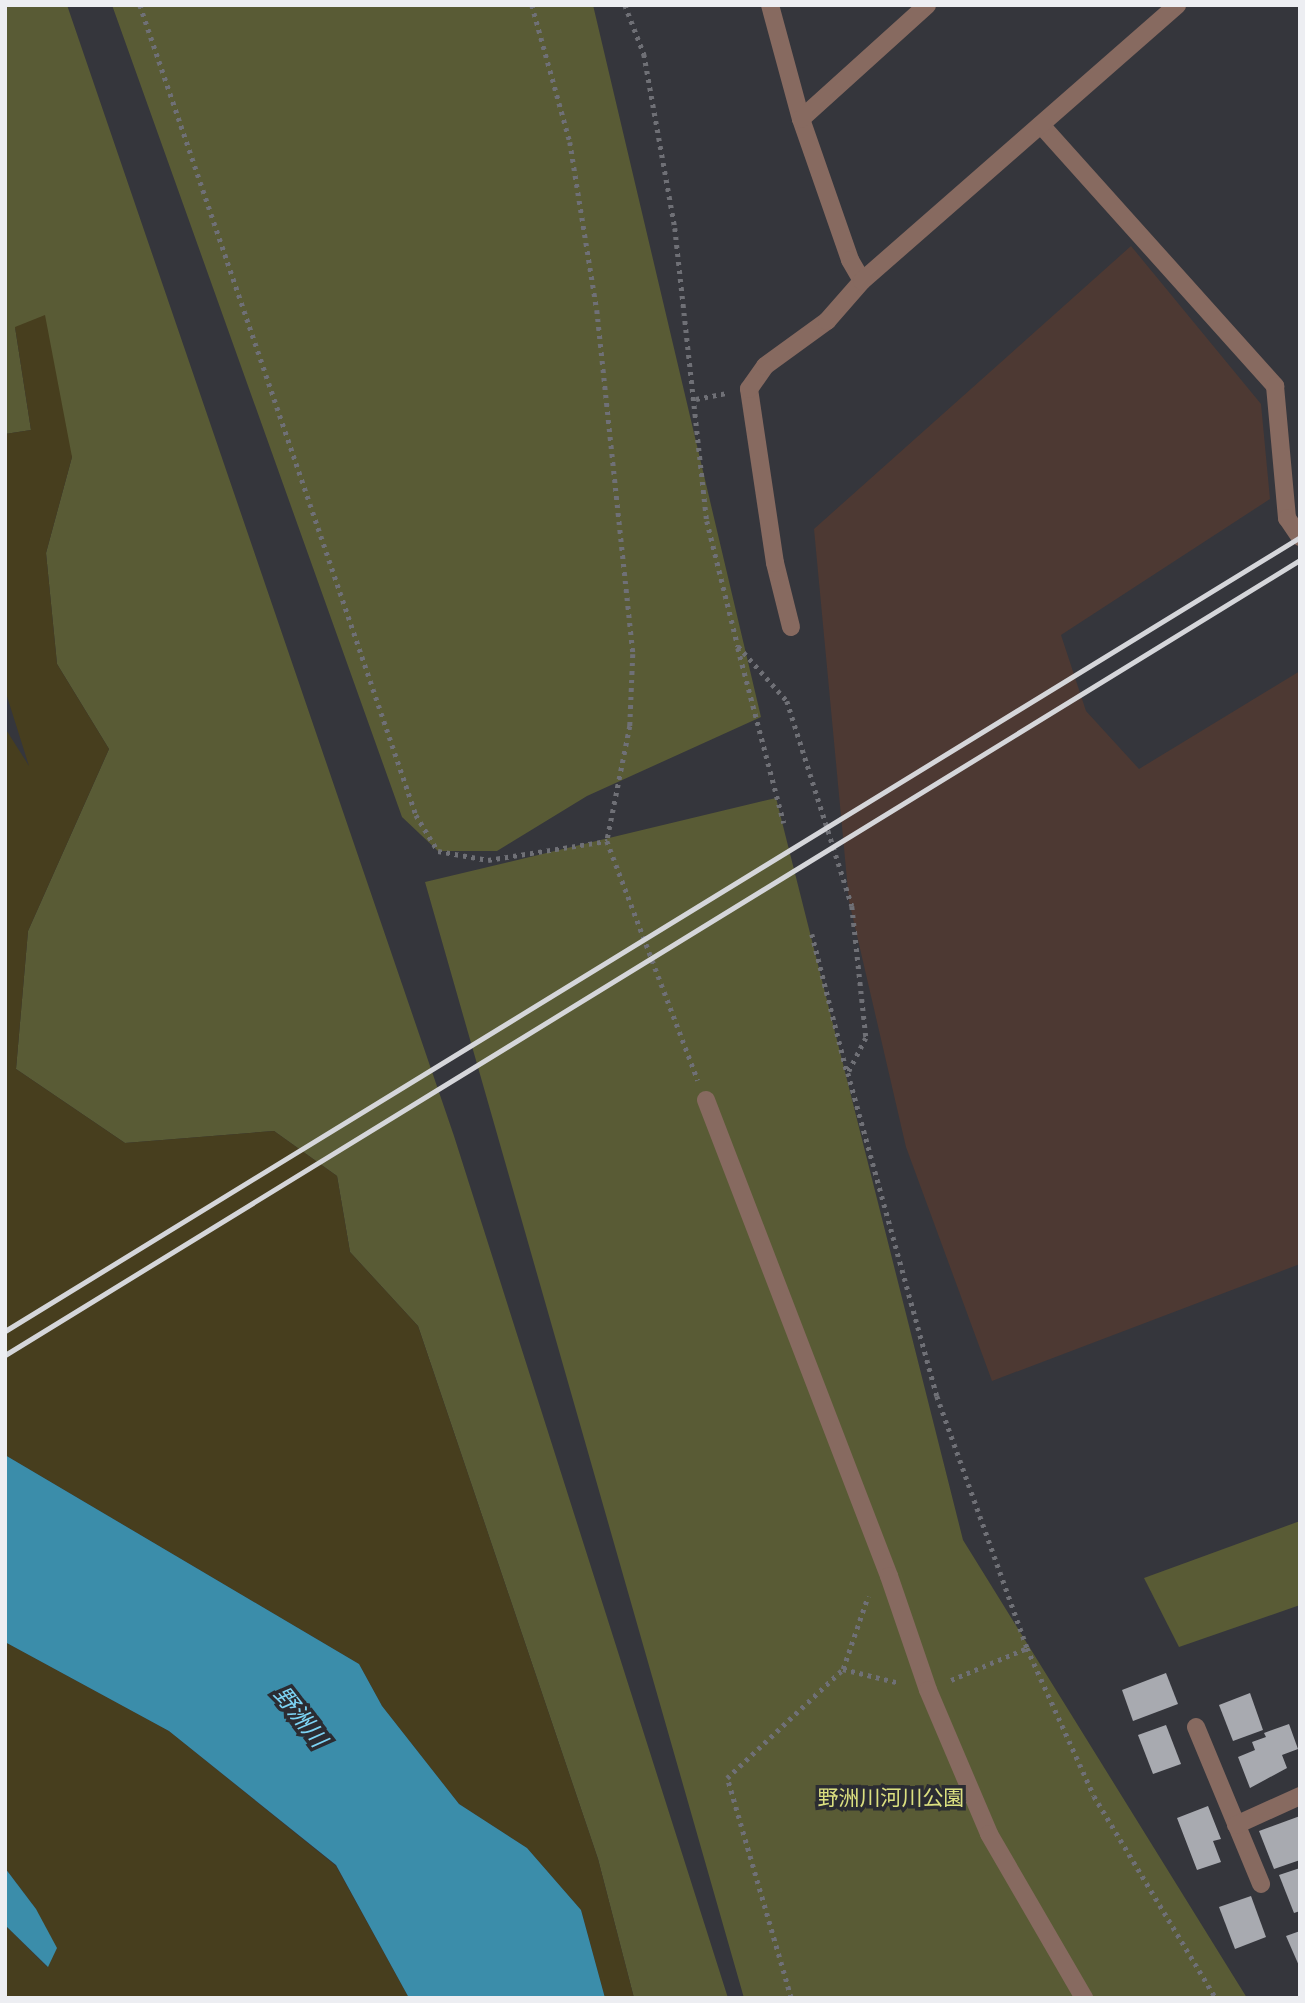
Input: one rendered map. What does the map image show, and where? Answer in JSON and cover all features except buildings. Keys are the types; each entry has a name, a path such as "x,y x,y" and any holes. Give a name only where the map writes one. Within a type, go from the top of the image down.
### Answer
{"street":[{"path":"770,5 801,119 850,260 862,281"},
{"path":"801,119 927,5"},
{"path":"792,627 775,563 748,389 765,366 827,321 862,281 1177,5"},
{"path":"1041,125 1275,386 1287,518 1300,537"},
{"path":"706,1100 889,1576 928,1690 989,1833 1084,1998"},
{"path":"1196,1727 1261,1884"},
{"path":"1237,1825 1300,1796"}],"path":[{"path":"140,5 416,814 438,851 488,860 607,841"},
{"path":"532,5 570,142 597,310 633,654 630,726 607,841 706,1100"},
{"path":"625,5 643,54 675,229 707,521 784,823"},
{"path":"738,646 787,701 852,906 866,1038 848,1073"},
{"path":"812,934 937,1396 1027,1648 1094,1796 1216,1998"},
{"path":"791,1998 727,1778 843,1669 872,1583 889,1576"},
{"path":"843,1669 928,1690 1027,1648"}],"shaded area":[{"path":"1131,246 1261,404 1270,499 1061,635 1086,711 1139,769 1300,671 1300,1264 992,1381 906,1147 849,901 814,529"}],"green space":[{"path":"5,5 67,5 454,1136 728,1998 634,1998 598,1859 418,1326 350,1252 337,1176 274,1131 125,1143 16,1069 28,931 109,749 57,664 46,553 72,457 15,327 31,430 5,434"},
{"path":"112,5 593,5 761,717 587,796 497,851 438,851 402,817"},
{"name":"野洲川河川公園","path":"776,798 963,1540 1247,1998 744,1998 425,882"},
{"path":"1300,1521 1300,1605 1179,1647 1144,1578"}],"sand":[{"path":"45,315 72,457 46,553 57,664 109,749 28,931 16,1069 125,1143 274,1131 337,1176 350,1252 418,1326 598,1859 634,1998 605,1998 581,1910 527,1848 459,1804 382,1706 359,1664 5,1455 5,728 29,766 5,690 5,434 31,430 15,327"},
{"path":"5,1642 169,1731 336,1866 409,1998 5,1998 5,1925 47,1967 36,1909 5,1868"}],"water":[{"name":"野洲川","path":"5,1455 359,1664 382,1706 459,1804 527,1848 581,1910 605,1998 409,1998 336,1865 169,1731 5,1642"},
{"path":"5,1868 36,1909 57,1948 48,1967 5,1925"}],"railway":[{"path":"5,1331 1300,537"},
{"path":"5,1355 1300,560"}]}
